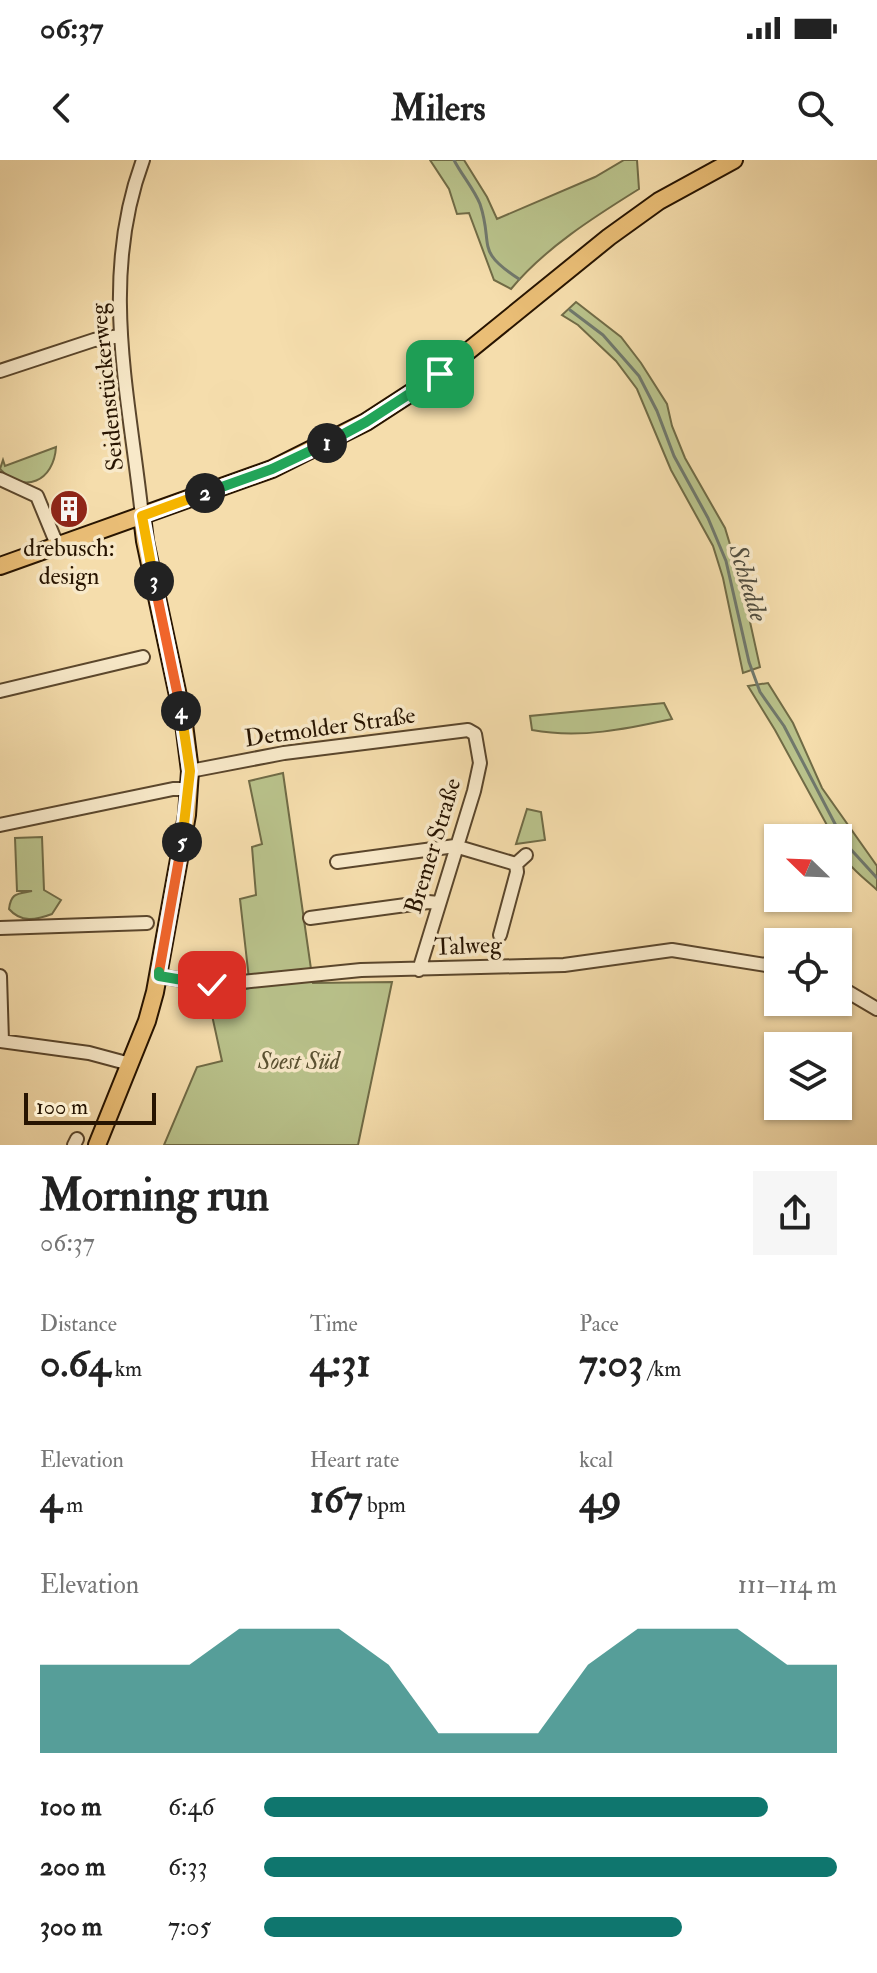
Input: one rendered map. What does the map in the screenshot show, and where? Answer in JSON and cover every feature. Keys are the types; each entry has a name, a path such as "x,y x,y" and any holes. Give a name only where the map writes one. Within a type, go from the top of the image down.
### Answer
{"main road":[{"path":"0,566 272,469 366,422 440,374 609,237 659,201 734,160"},
{"path":"97,1145 147,1021 159,976 190,789 184,724 142,516"}],"street":[{"name":"Seidenstückerweg","path":"142,516 120,336 122,241 131,193 143,160"},
{"path":"0,371 94,340 120,336"},
{"path":"0,479 37,496 58,547"},
{"path":"0,691 143,657"},
{"name":"Detmolder Straße","path":"190,771 284,753 468,730 475,734"},
{"name":"Bremer Straße","path":"419,970 474,791 480,763 475,734"},
{"path":"0,825 173,789 190,789"},
{"path":"337,862 455,846 521,860 500,935"},
{"path":"310,918 439,903"},
{"path":"0,928 147,923"},
{"name":"Talweg","path":"159,976 212,985 361,970 564,965 672,950 764,965"},
{"path":"0,976 1,1041 89,1053 130,1064"},
{"path":"852,994 877,1009"}],"green space":[{"path":"430,160 464,160 497,219 595,177 624,160 637,160 639,189 555,247 511,289 494,280 469,213 457,214 449,189"},
{"path":"576,302 621,337 667,404 685,458 725,528 741,581 760,667 743,673 713,546 671,470 637,389 616,361 578,325 562,315"},
{"path":"56,447 50,468 36,480 19,481 0,469 3,460 5,466"},
{"path":"768,683 793,723 822,788 847,824 826,824 748,686"},
{"path":"664,703 672,719 585,733 532,730 530,716"},
{"name":"Soest Süd","path":"283,773 313,983 392,982 358,1145 164,1145 197,1067 222,1061 208,997 250,988 240,899 256,895 252,847 262,844 249,781"},
{"path":"527,809 541,812 545,840 516,844"},
{"path":"852,831 877,866 877,890 852,866"},
{"path":"42,837 44,890 61,900 52,914 35,919 19,917 9,909 13,897 32,891 17,891 15,838"}],"waterway":[{"name":"Schledde","path":"454,160 480,204 491,254 519,279"},
{"name":"Schledde","path":"570,310 603,335 639,376 726,561 749,662 760,692 784,726 845,843 877,878"}],"place":[{"name":"drebusch: design","path":"69,509"}],"route":[{"path":"212,985 159,976 187,815 190,771 184,724 142,516 313,451 366,422 440,374"}]}
